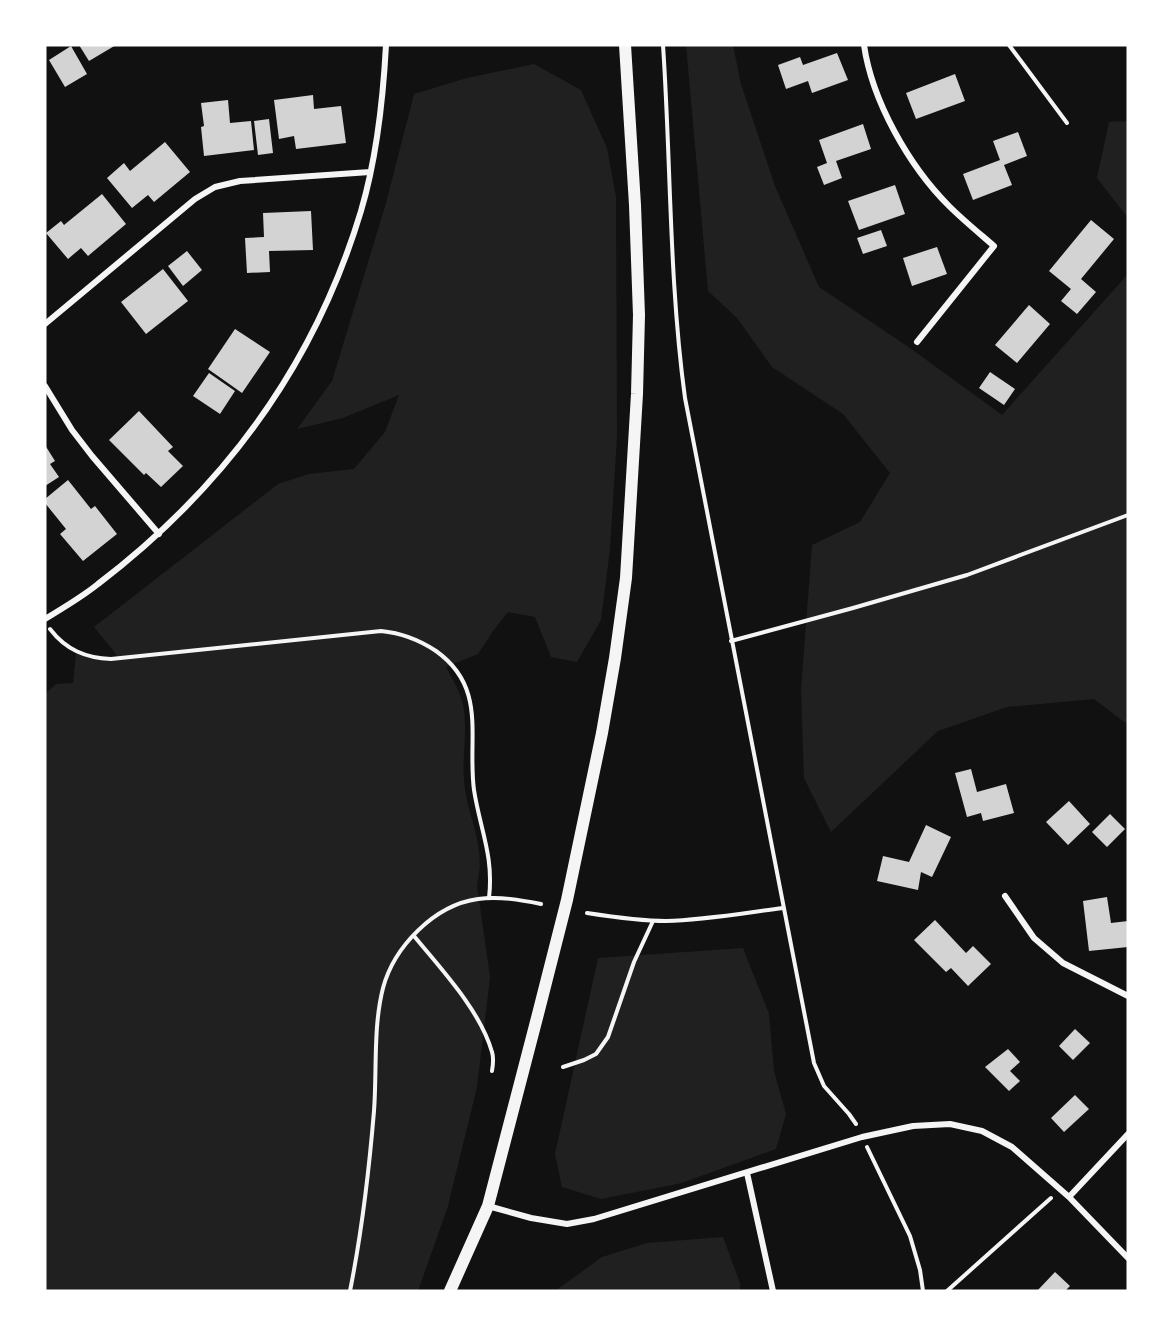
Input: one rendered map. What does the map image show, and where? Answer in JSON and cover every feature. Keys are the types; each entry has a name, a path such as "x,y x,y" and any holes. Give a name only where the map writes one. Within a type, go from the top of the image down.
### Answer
{"main road":[{"path":"450,1291 488,1206 567,900 602,733 626,578 637,394 639,315 632,136 625,45"}],"street":[{"path":"45,620 97,585 159,534 220,472 255,428 284,384 308,342 346,255 361,210 383,100 386,45"},
{"path":"864,45 880,100 899,140 948,205 994,246 917,342"},
{"path":"45,324 195,199 216,187 240,181 370,171"},
{"path":"45,386 72,430 92,456 159,534"},
{"path":"1005,896 1034,938 1063,963 1128,996"},
{"path":"488,1206 531,1218 567,1224 594,1219 862,1137 912,1126 950,1124 982,1131 1012,1147 1069,1197 1128,1258"},
{"path":"1069,1197 1128,1134"},
{"path":"747,1173 773,1291"}],"path":[{"path":"663,45 669,133 673,272 682,376 731,641 814,1063 824,1086 849,1114 862,1137 910,1236 920,1270 923,1291"},
{"path":"1009,45 1067,123"},
{"path":"731,641 967,575 1128,515"},
{"path":"52,630 63,643 76,652 98,659 381,631 405,635 423,643 450,663 469,694 473,733 474,791 489,855 491,878 489,898"},
{"path":"350,1291 366,1196 383,989 395,960 414,936 435,916 475,899 489,898 541,904"},
{"path":"587,913 653,921 716,917 783,908"},
{"path":"563,1066 596,1054 608,1037 634,962 653,921"},
{"path":"414,936 478,1020 493,1054 492,1071"},
{"path":"947,1291 1061,1190"}],"shaded area":[{"path":"686,45 733,45 741,84 775,186 819,287 910,348 1002,415 1128,274 1128,725 1094,699 1007,707 938,731 831,832 804,778 801,690 812,545 860,522 890,473 843,414 772,367 737,318 708,291"},
{"path":"534,64 581,90 607,148 616,197 617,436 610,549 601,620 577,662 551,657 535,617 508,612 478,654 446,667 463,705 464,780 480,856 477,885 490,977 477,1087 448,1206 418,1291 45,1291 45,694 56,684 73,683 76,654 119,658 94,627 278,484 309,474 354,469 385,432 399,395 343,418 297,429 332,381 386,203 414,94 467,78"},
{"path":"1128,121 1128,218 1097,178 1109,122"},
{"path":"743,948 769,1014 774,1071 786,1114 776,1149 682,1183 601,1199 562,1187 555,1154 598,958"},
{"path":"723,1237 740,1283 740,1291 555,1291 602,1257 647,1243"}],"building":[{"path":"79,45 116,45 89,61"},
{"path":"71,46 87,74 65,87 49,60"},
{"path":"837,53 848,80 812,93 808,81 786,89 778,65 800,57 803,65"},
{"path":"955,74 965,101 916,119 906,93"},
{"path":"313,95 314,109 341,106 346,143 296,149 294,136 279,139 274,100"},
{"path":"228,100 230,123 251,121 254,150 204,156 201,103"},
{"path":"269,119 273,153 258,155 254,121"},
{"path":"863,124 871,149 836,161 842,178 824,185 817,167 827,163 819,140"},
{"path":"1018,132 1027,156 1004,165 1012,185 973,200 963,174 1000,160 993,141"},
{"path":"165,142 190,172 154,202 148,195 132,208 107,178 124,163 130,171"},
{"path":"895,185 905,214 859,230 848,201"},
{"path":"102,194 126,224 88,256 81,248 68,259 46,233 61,221 64,225"},
{"path":"311,211 313,250 269,251 270,272 247,273 245,238 264,237 263,213"},
{"path":"1091,220 1114,239 1081,279 1096,292 1077,314 1061,301 1071,289 1049,271"},
{"path":"881,230 887,246 863,254 857,238"},
{"path":"937,247 947,274 912,286 903,258"},
{"path":"187,251 202,270 183,286 168,266"},
{"path":"163,269 188,301 146,334 121,302"},
{"path":"1029,305 1050,324 1017,363 995,345"},
{"path":"235,329 270,352 242,393 208,369"},
{"path":"990,372 1015,389 1004,405 979,388"},
{"path":"209,373 235,391 220,414 193,396"},
{"path":"139,411 173,447 168,451 183,466 161,487 146,473 144,475 109,440"},
{"path":"45,445 55,461 50,464 59,477 45,486"},
{"path":"68,480 91,509 95,506 117,534 83,561 60,534 66,529 45,503 45,499"},
{"path":"971,769 977,792 1006,784 1014,813 983,821 981,813 967,817 955,773"},
{"path":"1069,801 1090,824 1068,845 1046,822"},
{"path":"1110,814 1125,829 1107,847 1092,832"},
{"path":"926,825 951,837 932,877 921,872 918,890 877,881 883,856 909,862"},
{"path":"1107,897 1111,923 1128,921 1128,947 1089,951 1083,901"},
{"path":"935,920 966,953 973,946 991,964 968,986 951,968 946,972 914,940"},
{"path":"1075,1029 1090,1043 1073,1060 1059,1046"},
{"path":"1008,1049 1020,1062 1010,1071 1020,1081 1009,1091 985,1067"},
{"path":"1075,1095 1089,1109 1064,1132 1051,1118"},
{"path":"1055,1272 1070,1286 1065,1291 1037,1291"}]}
